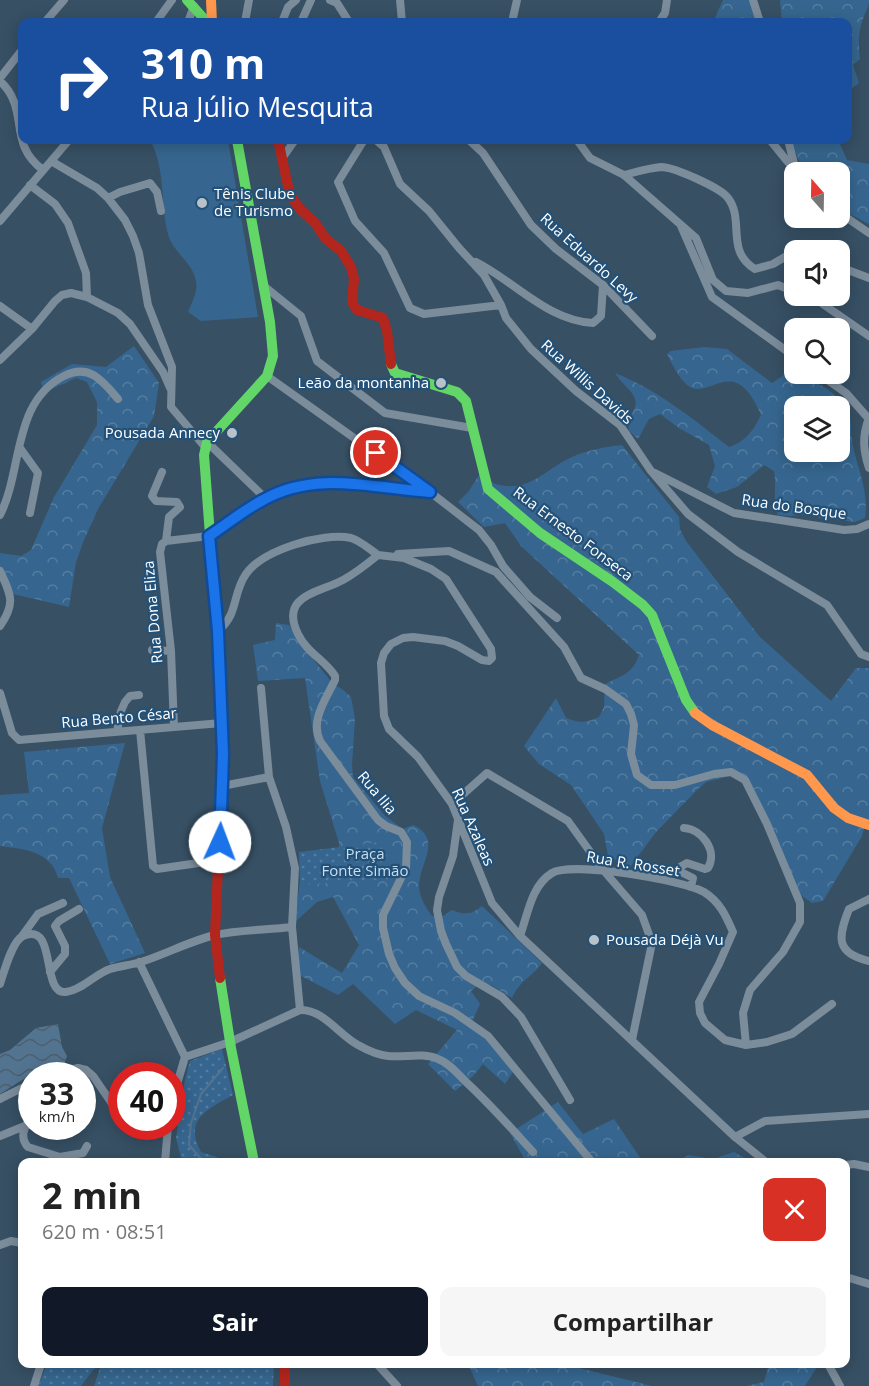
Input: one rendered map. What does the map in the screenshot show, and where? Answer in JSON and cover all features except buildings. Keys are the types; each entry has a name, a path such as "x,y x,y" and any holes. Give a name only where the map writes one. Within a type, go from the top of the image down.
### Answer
{"street":[{"path":"48,18 64,0"},
{"path":"159,18 172,0"},
{"path":"190,3 204,0"},
{"path":"211,0 212,18"},
{"path":"246,18 249,0"},
{"path":"284,18 288,7 296,0"},
{"path":"303,18 311,0"},
{"path":"330,0 338,3 347,18"},
{"path":"400,0 402,18"},
{"path":"513,18 518,0"},
{"path":"662,18 665,13 666,0"},
{"path":"753,0 759,18"},
{"path":"188,18 190,3"},
{"path":"190,3 203,18"},
{"path":"18,55 0,80 10,92 18,112"},
{"path":"23,144 33,163 43,170"},
{"path":"0,221 66,144"},
{"path":"238,144 273,348 267,376 206,445 209,536 218,631 222,723 216,959 253,1158"},
{"path":"279,144 283,157"},
{"path":"283,157 292,144"},
{"path":"362,144 338,182 355,221 384,253 410,308 424,315 501,305"},
{"name":"Rua Willis Davids","path":"381,144 400,184 429,211 484,275 507,318 531,349 576,391 620,425 651,471 688,514 738,552 828,605 861,654 869,657"},
{"name":"Rua Eduardo Levy","path":"473,144 483,153 531,225 556,249 603,285 652,336"},
{"path":"580,144 590,158 624,175 696,238 713,280 726,291 748,293 778,285 784,287"},
{"path":"773,144 788,162"},
{"path":"789,144 794,162"},
{"name":"Rua Ernesto Fonseca","path":"283,157 290,195 300,209 316,224 325,238 341,251 351,267 354,279 352,302 357,309 383,318 388,326 388,362 395,373 457,392 466,401 488,489 540,533 613,582 652,615 686,700 695,713 712,725 807,775 834,808 848,818 869,825"},
{"path":"51,161 97,188 125,220 139,253 148,305 172,366 171,407 206,445 265,498"},
{"path":"624,175 661,167 672,168 719,191 729,198 734,213 738,249 745,263 755,269 784,258"},
{"path":"108,198 129,188 150,183 157,192 161,211"},
{"path":"30,185 55,204 68,223 86,273 87,297"},
{"path":"850,220 869,233"},
{"path":"680,222 712,297 784,349"},
{"path":"469,259 492,270 536,302 568,319 581,323 593,323 600,316 603,285"},
{"path":"850,271 869,278"},
{"path":"262,285 301,316 318,361 385,413 472,428"},
{"path":"0,360 32,329 55,301 62,295 71,293 87,297 118,313 130,324 163,372 171,390"},
{"path":"0,306 32,329"},
{"path":"826,306 869,336"},
{"path":"0,515 14,478 25,422 31,407 56,380 70,373 83,371 93,374 118,399"},
{"path":"267,376 430,492 479,530 503,566 530,597 557,618"},
{"path":"833,384 846,393 869,419 864,431 864,453 869,468"},
{"path":"20,448 38,473 30,513"},
{"name":"Rua do Bosque","path":"651,471 734,513 844,530 857,529 869,524"},
{"path":"162,472 152,496 156,501 177,502 180,507 169,518 166,541"},
{"path":"209,536 265,498 308,483 330,482 430,492"},
{"name":"Rua Dona Eliza","path":"174,727 171,651 160,552 162,544 166,541 209,536"},
{"path":"218,631 230,620 239,585 246,573 275,552 299,542 349,538 360,542 378,555"},
{"path":"390,556 402,553 448,551 495,572 564,647 581,678 605,689 626,704 634,725 631,754 637,775 651,785 675,785 731,771 745,780 767,824 800,903 800,922 783,952 750,990 743,1012 746,1045 767,1042 792,1034 832,1004"},
{"name":"Rua Azaleas","path":"378,555 404,558 446,579 491,649 493,655 489,661 482,660 458,645 445,641 403,638 392,644 384,653 381,663 386,723 425,765 452,804 498,913 735,1137 761,1158"},
{"name":"Rua Ilia","path":"378,555 342,581 305,595 293,611 292,618 306,647 335,676 318,717 316,728 320,741 378,820 401,832 407,842 406,868 383,915 382,928 389,954 405,983 419,996 455,1012 488,1036 589,1158"},
{"path":"0,571 11,603 8,614 0,626"},
{"path":"152,650 171,651"},
{"path":"261,688 269,777 292,851 295,888 292,927 300,1010"},
{"name":"Rua Bento César","path":"0,693 12,733 19,740 222,723"},
{"path":"117,731 124,702 130,696 139,695"},
{"path":"140,730 152,864 155,868 219,860"},
{"path":"452,804 487,773 568,821 604,871 642,915 652,943 632,1040"},
{"path":"222,786 269,777"},
{"path":"458,819 453,856 437,910 446,944 457,967 462,972 502,997 521,1017 570,1100"},
{"path":"684,828 689,828 704,839 710,846 712,856 711,862 705,869 687,863 680,867 681,873 693,878 691,887"},
{"name":"Rua R. Rosset","path":"520,936 536,888 542,880 560,869 616,872 691,887 705,893 724,911 733,932 699,1002 700,1013 705,1023 725,1040 746,1045"},
{"path":"869,899 849,909 840,931 841,941 848,952 855,958 869,961"},
{"path":"0,984 15,944 38,914 63,903"},
{"path":"50,972 65,954 55,926 59,921 80,909"},
{"path":"22,936 31,934 38,937 44,945 53,986 59,992 66,992 76,989 107,970 139,962 215,936 292,927"},
{"path":"139,962 186,1057 184,1062"},
{"path":"186,1057 230,1042 300,1010 312,1012 336,1027 355,1044 376,1053 386,1056 426,1056 438,1059 450,1067 490,1104 533,1152"},
{"path":"96,1080 108,1098"},
{"path":"0,1099 18,1090"},
{"path":"735,1137 765,1121 869,1114"},
{"path":"0,1136 18,1129"},
{"path":"24,1140 28,1147 60,1157 83,1153 87,1146"},
{"path":"165,1158 167,1140"},
{"path":"850,1165 869,1167"},
{"path":"0,1245 11,1240 18,1241"},
{"path":"850,1278 869,1284"},
{"path":"34,1386 40,1368"},
{"path":"285,1368 285,1386"},
{"path":"381,1368 397,1386"},
{"path":"830,1368 840,1386"}],"green space":[{"path":"723,0 749,0 756,18 715,18"},
{"path":"780,0 869,0 859,34 860,59 853,65 859,83 852,88 852,18 782,18"},
{"name":"Tênis Clube de Turismo","path":"152,144 229,144 258,317 201,321 188,312 195,293 196,281 191,268 170,241 161,174"},
{"path":"792,144 840,144 847,160 869,164 869,224 850,214 850,162 800,162"},
{"path":"134,346 159,383 154,416 98,509 84,540 76,562 69,607 13,594 0,566 0,553 21,556 31,550 54,497 97,425 97,402 87,382 76,378 45,392 41,382 72,364 106,367"},
{"path":"704,347 727,349 772,383 784,375 784,384 819,384 829,390 836,396 784,396 784,462 850,462 850,417 852,441 865,498 865,518 855,522 820,518 812,514 778,515 775,504 774,471 764,465 737,487 716,494 707,487 715,466 709,445 660,414 649,419 638,439 629,431 635,399 615,373 660,397 729,447 748,435 761,415 751,396 741,385 722,382 695,389 687,385 667,354 671,351"},
{"path":"622,445 679,517 680,529 686,541 759,636 831,701 856,668 869,668 869,825 865,825 862,836 823,901 812,903 802,896 738,774 706,782 656,832 630,867 608,856 604,834 571,785 539,764 524,746 556,698 566,718 583,722 599,717 604,707 605,684 630,670 639,655 521,546 505,523 484,527 458,502 469,491 479,475 497,484 520,485 538,478 578,455 596,449"},
{"path":"276,623 289,625 333,684 351,697 355,719 353,777 385,816 403,829 413,825 427,837 428,852 420,876 419,889 432,916 443,916 452,910 467,913 482,906 542,963 519,987 512,998 491,985 480,984 471,991 480,1004 472,1022 513,1072 505,1084 483,1064 455,1091 428,1064 457,1030 416,1010 395,1024 353,984 338,995 297,974 299,947 342,973 359,945 333,897 317,902 295,922 300,880 339,871 339,843 320,781 305,678 258,681 253,645 275,640"},
{"path":"125,743 102,828 110,877 145,953 110,964 69,878 58,878 49,862 35,853 0,846 0,795 29,793 24,752"},
{"name":"Praça Fonte Simão","path":"381,842 388,858 388,879 300,885 299,852"},
{"path":"222,1049 233,1095 207,1110 197,1123 195,1131 201,1152 218,1158 181,1158 176,1140 186,1140 186,1076 190,1061"},
{"path":"558,1102 583,1134 614,1119 640,1158 524,1158 510,1133"},
{"path":"734,1152 745,1158 716,1158"},
{"path":"689,1155 707,1158 683,1158"},
{"path":"45,1368 96,1368 81,1386 38,1386"},
{"path":"100,1368 274,1368 273,1386 94,1386"},
{"path":"470,1368 579,1368 652,1386 478,1386"},
{"path":"768,1368 816,1368 805,1386 746,1386 764,1382"}],"water":[{"path":"58,1024 62,1047 67,1056 65,1062 18,1062 18,1083 0,1094 0,1054 10,1050 36,1028"}],"waterway":[{"path":"200,1158 189,1145 191,1123 201,1094 223,1068"}],"traffic: fast":[{"path":"187,0 203,18"},
{"path":"218,642 204,455 207,442 267,376 273,356 270,322 238,144"},
{"path":"391,364 395,373 457,392 466,401 488,489 540,533 643,605 652,615 686,700 695,713"},
{"path":"220,978 231,1048 253,1158"}],"traffic: slow":[{"path":"211,0 212,18"},
{"path":"695,713 712,725 807,775 834,808 848,818 869,825"}],"traffic: jam":[{"path":"279,144 290,195 300,209 316,224 325,238 341,251 351,267 354,279 352,302 357,310 383,318 391,364"},
{"path":"218,642 223,754 215,935 220,978"},
{"path":"285,1368 285,1386"}],"place":[{"name":"Tênis Clube de Turismo","path":"202,203"},
{"name":"Leão da montanha","path":"441,383"},
{"name":"Pousada Annecy","path":"232,433"},
{"name":"Pousada Déjà Vu","path":"594,940"}],"route":[{"path":"220,842 223,754 218,631 209,536 265,498 308,483 349,483 430,492 376,453"}]}
